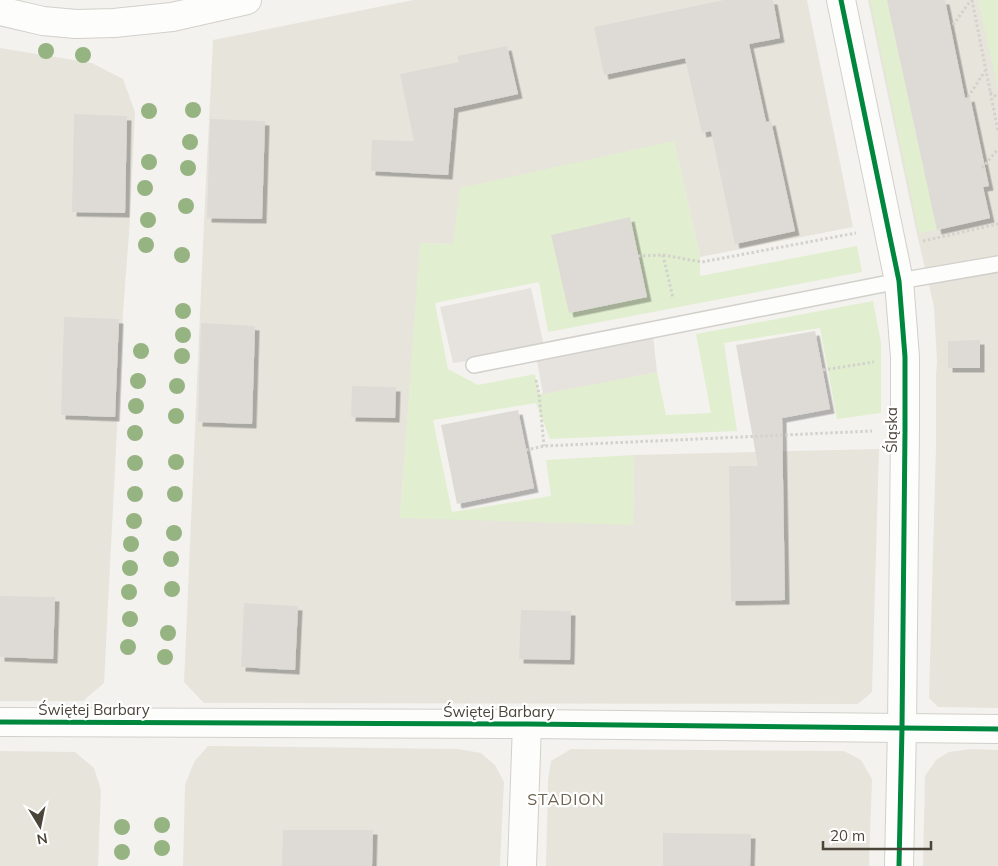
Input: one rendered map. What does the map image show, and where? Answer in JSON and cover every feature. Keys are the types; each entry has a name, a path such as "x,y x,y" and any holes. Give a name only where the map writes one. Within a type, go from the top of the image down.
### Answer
{"street":[{"path":"0,11 43,21 76,24 114,23 172,16 247,0"},
{"name":"Śląska","path":"842,0 900,281 905,357 902,728 898,866"},
{"name":"Świętej Barbary","path":"0,722 527,724 998,729"},
{"path":"522,866 527,724"}],"lane":[{"path":"474,365 900,281 998,264"}],"path":[{"path":"953,25 971,0"},
{"path":"971,0 998,131"},
{"path":"968,97 986,70"},
{"path":"990,92 998,98"},
{"path":"982,168 998,149"},
{"path":"638,256 664,255 702,262 998,224"},
{"path":"664,255 679,325"},
{"path":"532,354 539,394 544,446"},
{"path":"823,370 905,357"},
{"path":"526,450 544,446 905,430"}],"shaded area":[{"path":"413,0 807,0 853,227 700,257 674,141 453,244 421,243 400,517 633,524 634,455 879,449 872,692 858,704 204,703 184,682 213,40"},
{"path":"868,0 998,0 998,708 938,707 929,698 936,447 937,362 934,307"},
{"path":"0,48 92,63 123,79 135,112 104,683 83,701 0,701"},
{"path":"531,288 546,355 653,335 657,372 543,394 535,350 453,363 440,307"},
{"path":"208,746 458,749 481,753 495,765 504,782 500,866 183,866 185,785 194,762"},
{"path":"571,749 844,751 861,760 872,779 869,866 546,866 548,780 551,761"},
{"path":"972,749 998,750 998,866 923,866 925,776 936,760 949,752"},
{"path":"0,751 75,752 94,768 101,790 98,866 0,866"}],"green space":[{"path":"870,0 887,0 937,230 919,233"},
{"path":"978,0 998,0 998,89"},
{"path":"674,141 700,257 700,276 857,246 862,272 548,332 539,282 435,303 448,369 478,385 535,374 539,394 657,372 666,415 711,413 696,334 873,301 881,343 881,413 837,419 820,328 724,343 737,431 550,439 536,403 433,420 452,512 551,496 546,460 634,455 633,525 400,518 420,243 453,244 460,188"}],"building":[{"path":"724,0 773,0 780,38 749,44 766,122 771,121 795,231 735,244 711,131 702,133 685,58 604,75 594,27"},
{"path":"887,0 945,0 965,98 970,97 989,186 983,187 990,218 937,230"},
{"path":"507,46 518,94 454,108 448,175 371,171 372,140 414,141 400,74 459,62 457,56"},
{"path":"74,114 127,116 125,213 72,212"},
{"path":"210,119 265,121 262,219 207,218"},
{"path":"630,217 647,297 569,313 551,235"},
{"path":"64,317 119,319 115,417 61,415"},
{"path":"201,323 255,326 252,424 198,422"},
{"path":"815,331 830,409 782,418 785,600 731,601 729,466 758,466 736,345"},
{"path":"980,340 980,368 948,368 948,341"},
{"path":"352,386 396,387 395,418 351,417"},
{"path":"518,410 534,488 457,504 441,425"},
{"path":"0,596 55,597 53,659 0,657"},
{"path":"244,603 298,606 295,670 241,667"},
{"path":"521,610 571,611 570,660 519,659"},
{"path":"283,830 373,830 372,866 282,866"},
{"path":"663,833 751,834 750,866 663,866"}],"cycle path":[{"path":"841,0 899,281 905,357 899,866"},
{"path":"0,722 527,724 998,729"}],"district":[{"name":"STADION","path":"566,799"}]}
